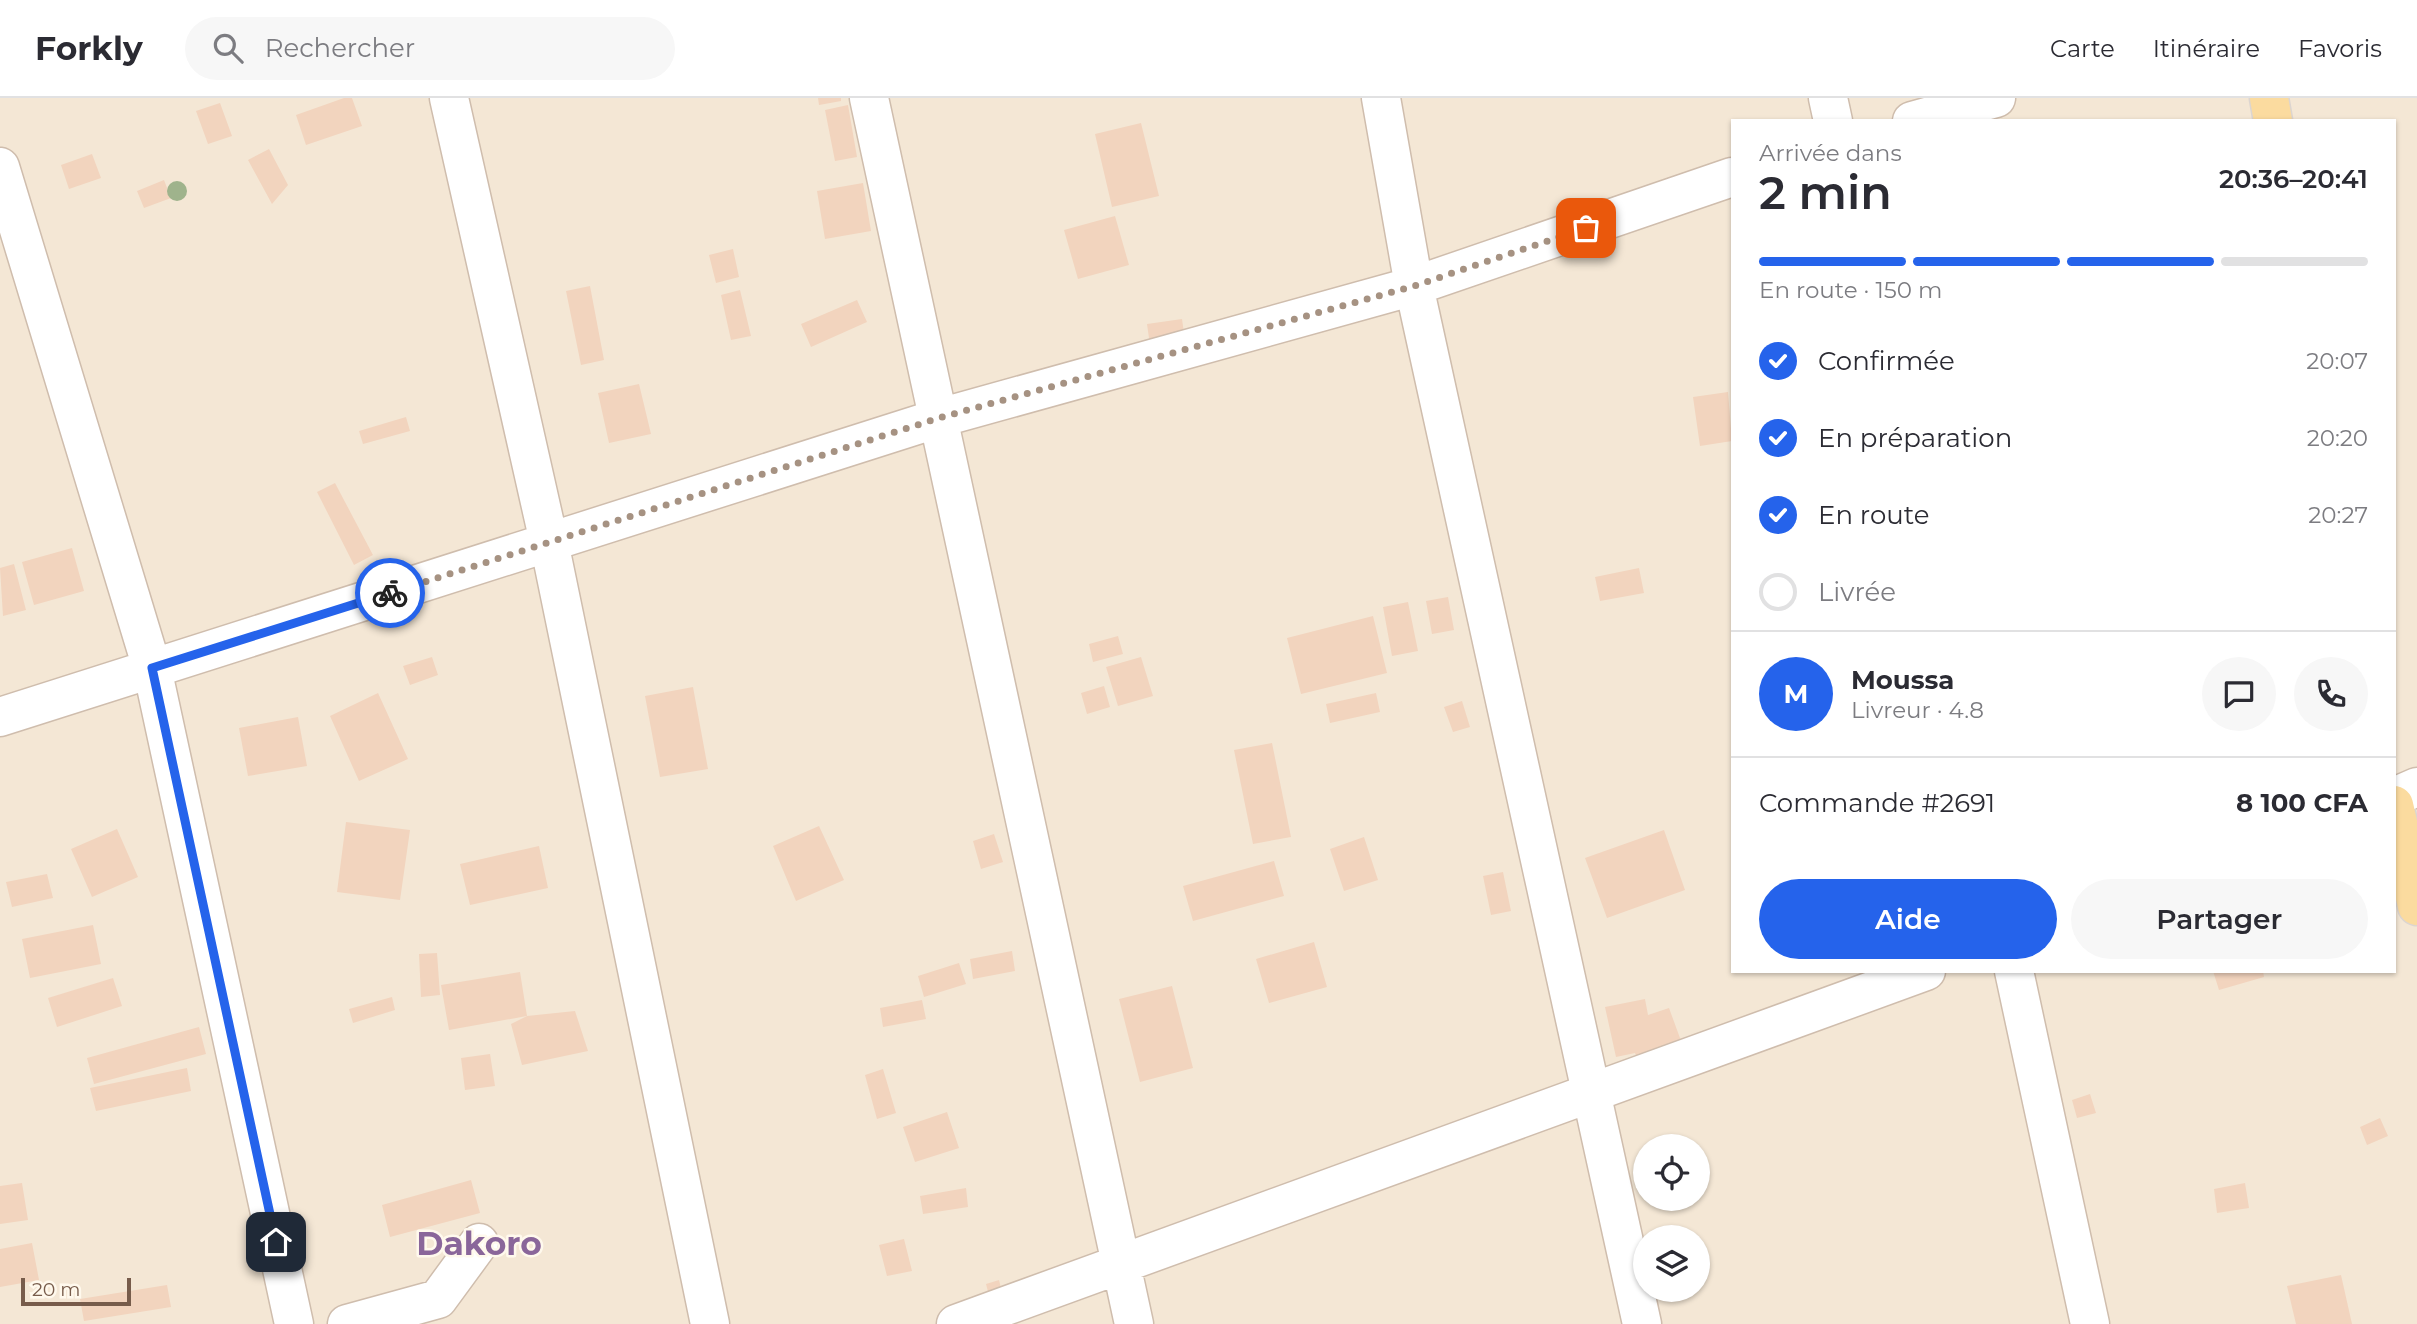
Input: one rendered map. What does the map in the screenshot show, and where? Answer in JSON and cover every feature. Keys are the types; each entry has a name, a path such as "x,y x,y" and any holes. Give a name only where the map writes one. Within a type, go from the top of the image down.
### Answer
{"main road":[{"path":"2269,98 2273,119"},
{"path":"2396,814 2417,906"}],"street":[{"path":"449,98 549,542 710,1324"},
{"path":"869,98 1133,1324"},
{"path":"1381,98 1414,286 1642,1324"},
{"path":"1828,98 1833,119"},
{"path":"1919,119 1996,98"},
{"path":"0,167 152,668 294,1324"},
{"path":"0,717 939,418 1414,286 1731,177"},
{"path":"2396,796 2417,787"},
{"path":"956,1324 1592,1095 1921,973"},
{"path":"2014,973 2091,1324"},
{"path":"347,1324 438,1299 479,1242"}],"shaded area":[{"path":"0,98 2417,98 2417,1324 0,1324"}],"building":[{"path":"344,98 352,98 362,126 306,145 296,115"},
{"path":"818,98 841,98 841,101 819,105"},
{"path":"220,103 232,136 208,144 196,111"},
{"path":"848,105 857,157 835,161 825,110"},
{"path":"1141,123 1159,196 1112,207 1095,134"},
{"path":"269,149 288,185 272,204 248,160"},
{"path":"92,154 101,178 69,189 61,165"},
{"path":"164,180 171,198 144,208 137,191"},
{"path":"863,183 871,231 825,239 817,191"},
{"path":"1115,216 1129,265 1078,279 1064,230"},
{"path":"733,249 739,277 716,283 709,255"},
{"path":"590,286 604,360 581,365 566,291"},
{"path":"740,290 751,336 731,340 721,295"},
{"path":"857,300 867,322 811,347 801,324"},
{"path":"1182,319 1185,340 1150,345 1147,324"},
{"path":"639,384 651,434 609,443 598,393"},
{"path":"1728,392 1731,441 1700,446 1693,397"},
{"path":"406,417 410,431 363,444 359,431"},
{"path":"335,483 373,555 354,565 317,492"},
{"path":"72,548 84,591 34,605 22,562"},
{"path":"14,564 26,610 3,616 0,568"},
{"path":"1639,568 1644,593 1600,601 1595,577"},
{"path":"1448,597 1454,630 1432,634 1426,601"},
{"path":"1408,602 1418,651 1392,656 1383,607"},
{"path":"1373,616 1387,673 1301,694 1287,638"},
{"path":"1118,636 1123,654 1093,662 1089,644"},
{"path":"432,657 438,675 410,685 403,666"},
{"path":"1141,657 1153,696 1118,706 1106,667"},
{"path":"1104,686 1110,707 1087,714 1081,693"},
{"path":"693,687 708,769 660,777 645,696"},
{"path":"378,693 408,759 359,781 330,716"},
{"path":"1376,693 1380,712 1330,723 1326,704"},
{"path":"1462,701 1470,727 1453,732 1444,707"},
{"path":"298,717 307,766 248,776 239,728"},
{"path":"1272,743 1291,837 1253,844 1234,750"},
{"path":"346,822 410,830 400,900 337,892"},
{"path":"819,826 844,880 796,901 773,846"},
{"path":"117,829 138,877 92,897 71,849"},
{"path":"1664,830 1685,890 1607,918 1585,858"},
{"path":"994,834 1003,862 981,869 973,841"},
{"path":"1364,837 1378,880 1344,891 1330,849"},
{"path":"539,846 548,888 470,905 460,864"},
{"path":"1274,861 1284,896 1193,921 1183,886"},
{"path":"1503,872 1511,911 1491,915 1483,876"},
{"path":"47,874 53,898 12,907 6,882"},
{"path":"93,925 101,964 30,978 22,939"},
{"path":"1314,942 1327,987 1269,1003 1256,959"},
{"path":"1012,951 1015,971 973,979 970,959"},
{"path":"437,953 440,995 421,997 419,954"},
{"path":"959,963 966,984 924,997 918,976"},
{"path":"520,972 527,1016 449,1030 441,985"},
{"path":"2214,973 2263,973 2264,977 2219,990"},
{"path":"113,978 122,1006 57,1027 48,998"},
{"path":"1172,986 1193,1068 1140,1082 1119,999"},
{"path":"392,997 395,1010 353,1023 349,1009"},
{"path":"1645,999 1648,1015 1669,1008 1684,1049 1640,1065 1635,1053 1616,1057 1605,1007"},
{"path":"922,1000 926,1019 883,1027 880,1008"},
{"path":"575,1011 588,1051 522,1065 511,1024 527,1016"},
{"path":"199,1027 206,1054 94,1084 87,1058"},
{"path":"490,1054 495,1086 465,1090 461,1058"},
{"path":"187,1068 191,1091 96,1111 90,1088"},
{"path":"883,1069 896,1113 877,1119 865,1075"},
{"path":"2090,1094 2096,1113 2077,1118 2072,1100"},
{"path":"947,1112 959,1148 915,1162 903,1127"},
{"path":"2380,1118 2388,1136 2367,1145 2360,1127"},
{"path":"471,1180 480,1213 390,1237 382,1205"},
{"path":"22,1183 28,1220 0,1224 0,1186"},
{"path":"2245,1183 2249,1208 2217,1213 2214,1189"},
{"path":"966,1188 968,1207 923,1214 920,1196"},
{"path":"904,1239 912,1271 887,1276 879,1245"},
{"path":"32,1243 39,1280 0,1287 0,1249"},
{"path":"2341,1275 2352,1324 2296,1324 2287,1286"},
{"path":"999,1280 1005,1304 992,1307 986,1284"},
{"path":"167,1285 171,1307 84,1321 80,1299"}],"way so far":[{"path":"390,593 939,418 1414,286 1586,228"}],"district":[{"name":"Dakoro","path":"479,1243"}],"route":[{"path":"276,1242 152,668 390,593"}]}
